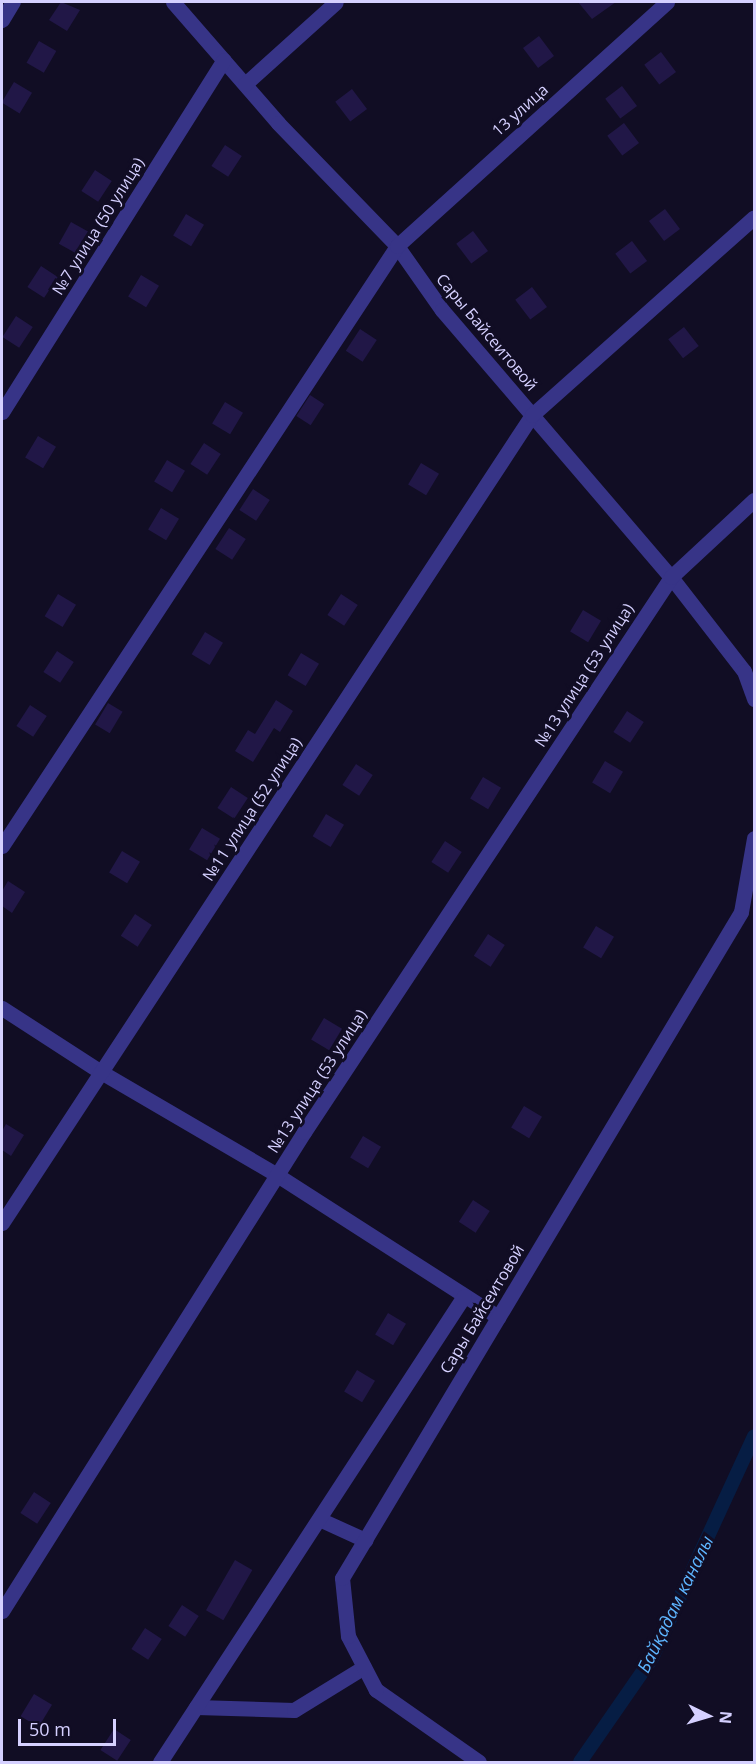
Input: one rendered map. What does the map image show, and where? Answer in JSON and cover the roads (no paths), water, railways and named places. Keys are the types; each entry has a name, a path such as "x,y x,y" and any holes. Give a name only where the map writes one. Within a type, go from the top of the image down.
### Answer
{"street":[{"path":"2,20 13,2"},
{"name":"Сары Байсеитовой","path":"173,2 245,84 397,246 442,310 671,577 749,672 754,699"},
{"path":"245,84 336,2"},
{"name":"13 улица","path":"2,846 397,246 667,2"},
{"name":"№7 улица (50 улица)","path":"2,412 224,60"},
{"name":"№11 улица (52 улица)","path":"2,1222 532,415 754,217"},
{"name":"№13 улица (53 улица)","path":"2,1611 277,1175 671,577 754,500"},
{"name":"Сары Байсеитовой","path":"479,1762 375,1690 348,1635 342,1578 741,912 754,838"},
{"path":"2,1008 101,1072 277,1175 498,1317"},
{"path":"160,1762 464,1296"},
{"path":"319,1519 365,1540"},
{"path":"196,1707 294,1710 364,1667"}],"waterway":[{"name":"Байқадам каналы","path":"580,1762 652,1658 754,1436"}]}
